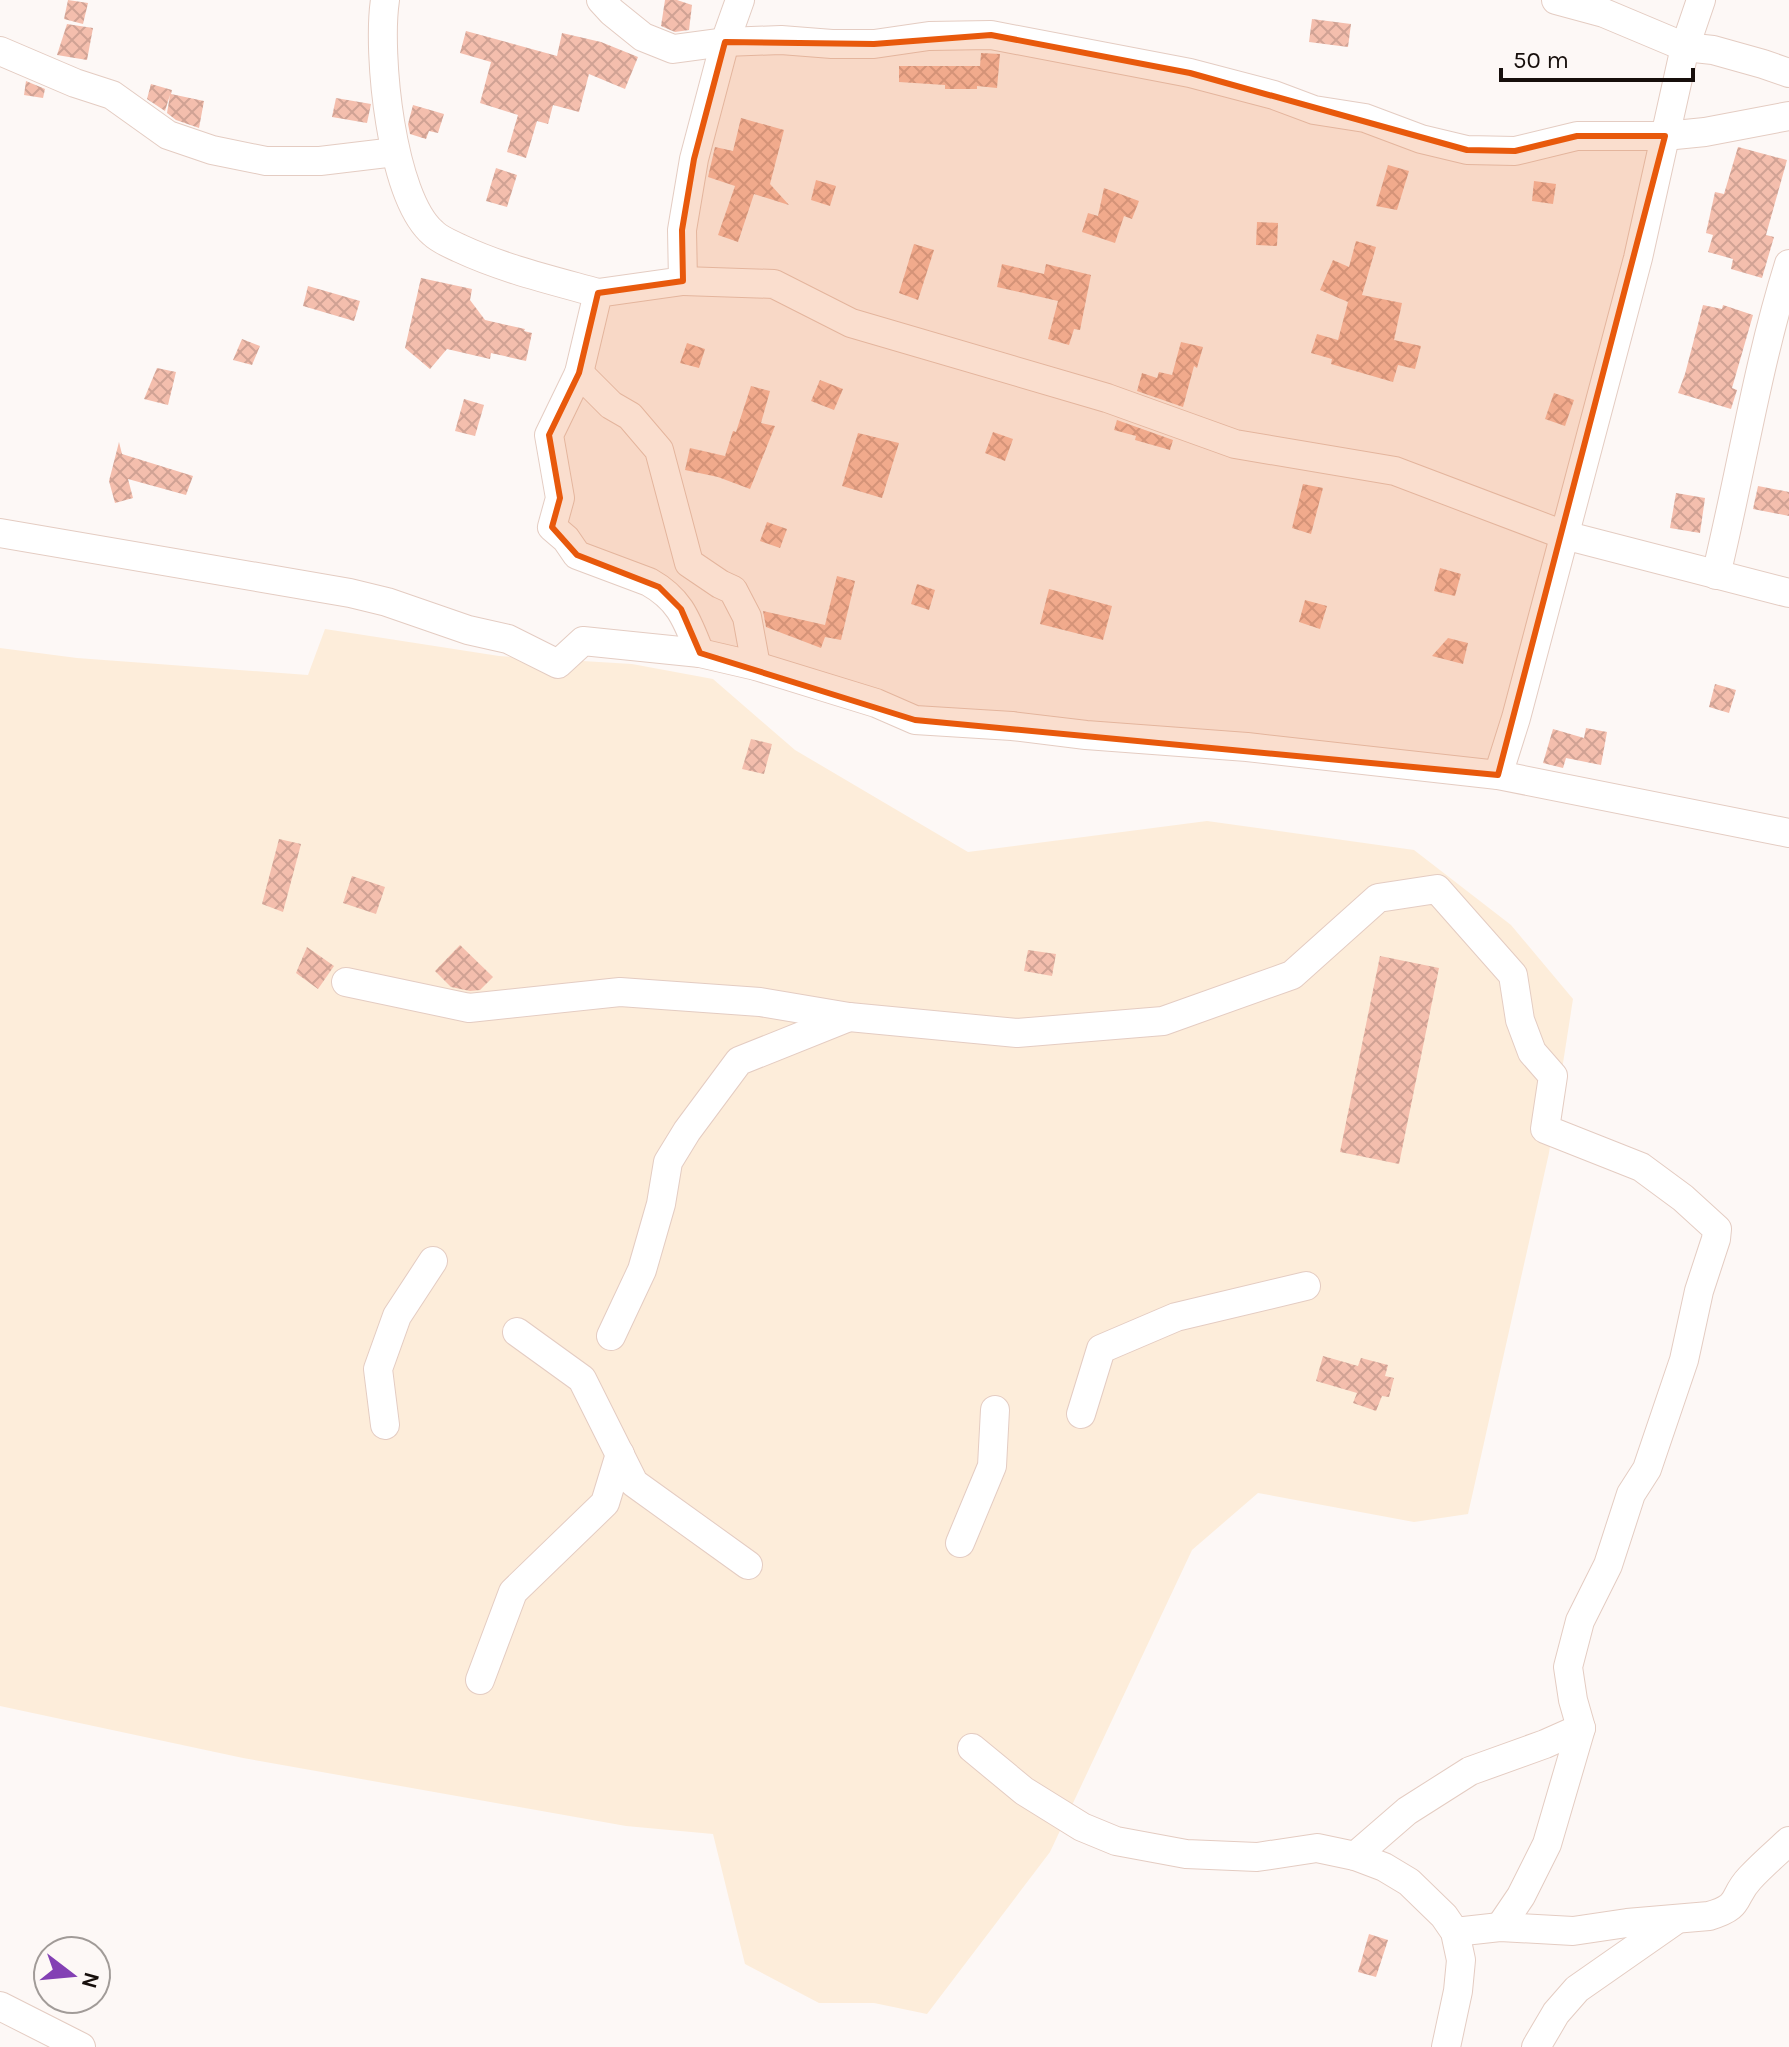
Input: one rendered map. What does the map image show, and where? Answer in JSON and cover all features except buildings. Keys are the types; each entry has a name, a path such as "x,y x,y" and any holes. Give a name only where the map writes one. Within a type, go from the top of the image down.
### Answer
{"street":[{"path":"385,0 384,69 395,152 416,214 434,235 502,267 598,293 683,281 774,284 851,323 1107,398 1235,444 1395,471 1564,535 1789,593"},
{"path":"601,0 643,37 673,49 725,42 781,40 874,44 929,36 991,35 1190,73 1274,95 1314,110 1365,118 1421,139 1467,150 1515,151 1577,136 1665,136 1705,132 1789,116"},
{"path":"683,281 682,230 692,173 725,42 740,0"},
{"path":"1556,0 1604,13 1685,47 1713,50 1789,73"},
{"path":"1498,775 1516,718 1638,258 1685,47 1701,0"},
{"path":"0,51 112,95 168,135 212,150 266,161 320,161 395,152"},
{"path":"1716,575 1757,383 1789,264"},
{"path":"598,293 579,373 549,435 560,498 552,527 566,539 577,555 659,587 681,609 700,653"},
{"path":"579,373 611,405 630,416 659,450 689,563 733,590 747,617 756,666"},
{"path":"0,533 350,593 387,602 468,630 508,639 558,664 583,641 700,653 756,666 876,703 915,720 1261,748 1498,775 1789,833"},
{"path":"346,982 469,1008 620,992 760,1002 849,1017 1017,1033 1163,1021 1292,975 1378,898 1437,889 1513,975 1520,1020 1532,1052 1553,1076 1545,1129 1641,1167 1683,1198 1717,1229 1684,1360 1647,1469 1631,1494 1608,1565 1580,1621 1568,1667 1581,1728 1547,1844 1521,1896 1500,1927"},
{"path":"611,1336 642,1270 661,1204 668,1162 739,1061 849,1017"},
{"path":"385,1425 378,1369 397,1316 433,1261"},
{"path":"1081,1414 1101,1349 1176,1317 1306,1286"},
{"path":"517,1332 582,1379 634,1483 748,1565"},
{"path":"960,1543 992,1466 995,1410"},
{"path":"480,1680 513,1592 605,1503 620,1454"},
{"path":"1355,1856 1407,1811 1470,1771 1581,1728"},
{"path":"972,1748 1024,1791 1082,1827 1116,1841 1186,1854 1257,1857 1317,1848 1355,1856 1384,1867 1409,1882 1444,1916 1455,1932 1461,1960 1446,2047"},
{"path":"1455,1932 1500,1927 1573,1931 1721,1913 1734,1905 1747,1880 1789,1841"},
{"path":"1536,2047 1556,2013 1577,1989 1665,1926 1681,1918"},
{"path":"0,2006 81,2047"}],"highlighted area":[{"path":"991,35 1190,73 1467,150 1515,151 1577,136 1665,136 1498,775 915,720 700,653 681,609 659,587 577,555 552,527 560,498 549,435 579,373 598,293 683,281 682,230 694,159 725,42 874,44"}],"shaded area":[{"path":"325,629 499,656 632,664 713,679 795,750 968,852 1207,821 1414,850 1511,925 1573,999 1549,1153 1468,1514 1414,1522 1258,1493 1192,1550 1050,1852 927,2014 874,2003 819,2003 745,1964 713,1834 626,1826 243,1758 0,1706 0,648 77,658 308,675"}]}
